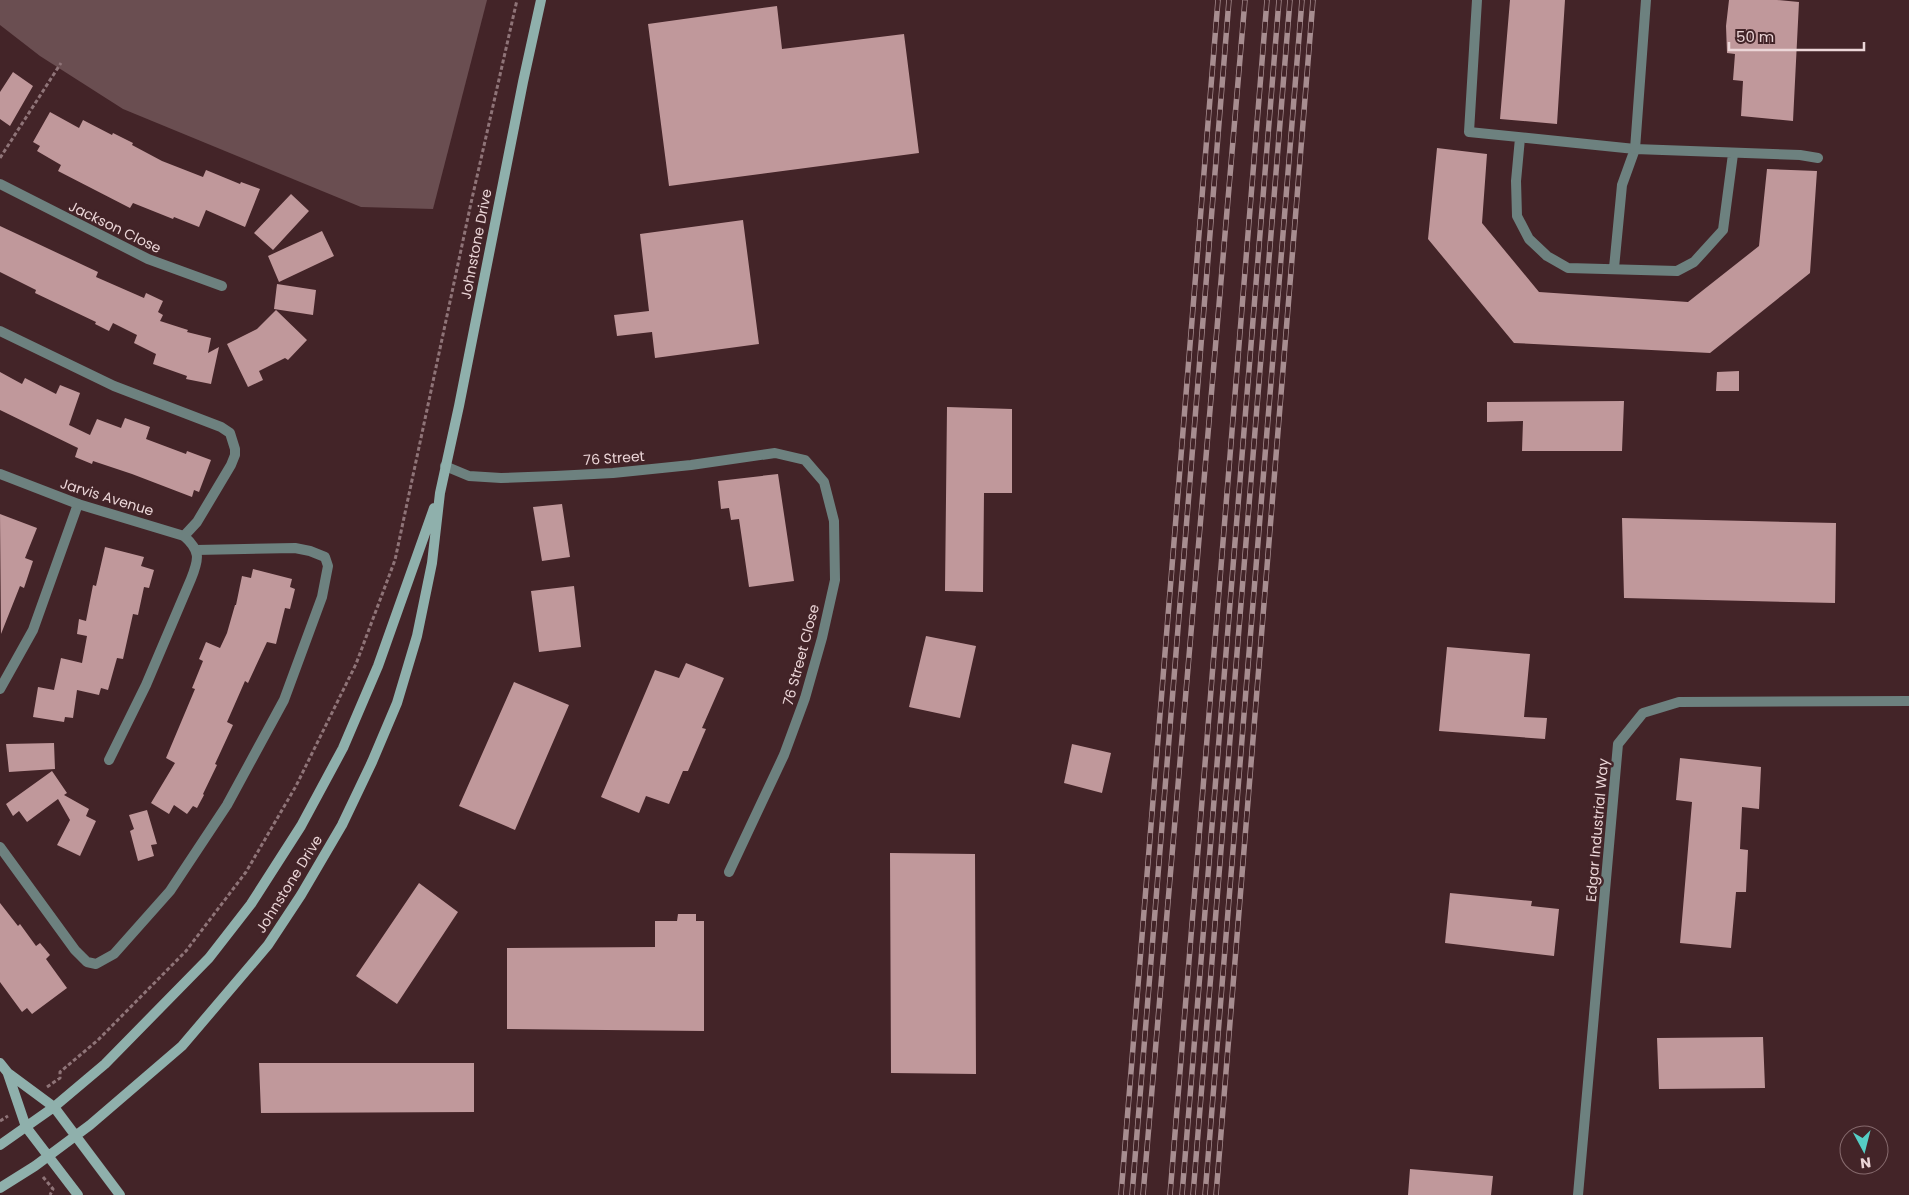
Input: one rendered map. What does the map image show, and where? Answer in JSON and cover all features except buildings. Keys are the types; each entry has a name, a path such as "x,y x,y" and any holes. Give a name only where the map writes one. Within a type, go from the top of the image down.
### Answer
{"main road":[{"name":"Johnstone Drive","path":"0,1188 75,1136 182,1046 231,990 274,936 301,895 342,825 372,762 397,703 417,636 432,562 445,466 541,0"},
{"name":"Johnstone Drive","path":"0,1145 54,1108 106,1064 209,958 251,904 301,826 343,748 378,666 440,493"},
{"path":"0,1062 8,1073 54,1108 120,1195"},
{"path":"8,1073 26,1127 78,1195"}],"street":[{"path":"1477,0 1470,132 1635,148 1733,154 1800,155 1818,158"},
{"path":"1614,268 1622,185 1635,148 1646,0"},
{"path":"1520,138 1516,181 1517,216 1529,239 1547,256 1568,268 1614,268 1677,272 1694,262 1723,230 1733,154"},
{"name":"Jackson Close","path":"0,184 148,259 222,286"},
{"path":"0,331 114,386 221,427 230,432 235,448 235,455 231,465 197,522 184,536 192,543 197,553 191,578 146,685 109,760"},
{"name":"76 Street","path":"445,466 468,476 510,477 613,473 691,465 775,453 785,456"},
{"name":"76 Street Close","path":"729,872 784,755 805,698 822,638 835,580 834,521 824,482 805,460 785,456"},
{"name":"Jarvis Avenue","path":"0,474 78,504 184,536"},
{"path":"0,689 33,630 78,504"},
{"path":"0,847 75,950 86,962 96,964 114,954 170,891 227,805 284,700 322,598 328,566 326,557 295,548 197,553"},
{"name":"Edgar Industrial Way","path":"1578,1195 1618,744 1643,713 1679,702 1909,701"}],"path":[{"path":"60,1078 60,1072 117,1023 186,951 246,872 296,786 356,664 395,560 471,203 517,0"},
{"path":"0,158 61,63"},
{"path":"50,1195 53,1189"}],"shaded area":[{"path":"0,0 487,0 433,209 361,207 123,109 40,56 0,25"}],"railway":[{"path":"1121,1195 1218,0"},
{"path":"1132,1195 1229,0"},
{"path":"1143,1195 1245,0"},
{"path":"1170,1195 1267,0"},
{"path":"1182,1195 1279,0"},
{"path":"1193,1195 1290,0"},
{"path":"1205,1195 1302,0"},
{"path":"1216,1195 1313,0"}]}
